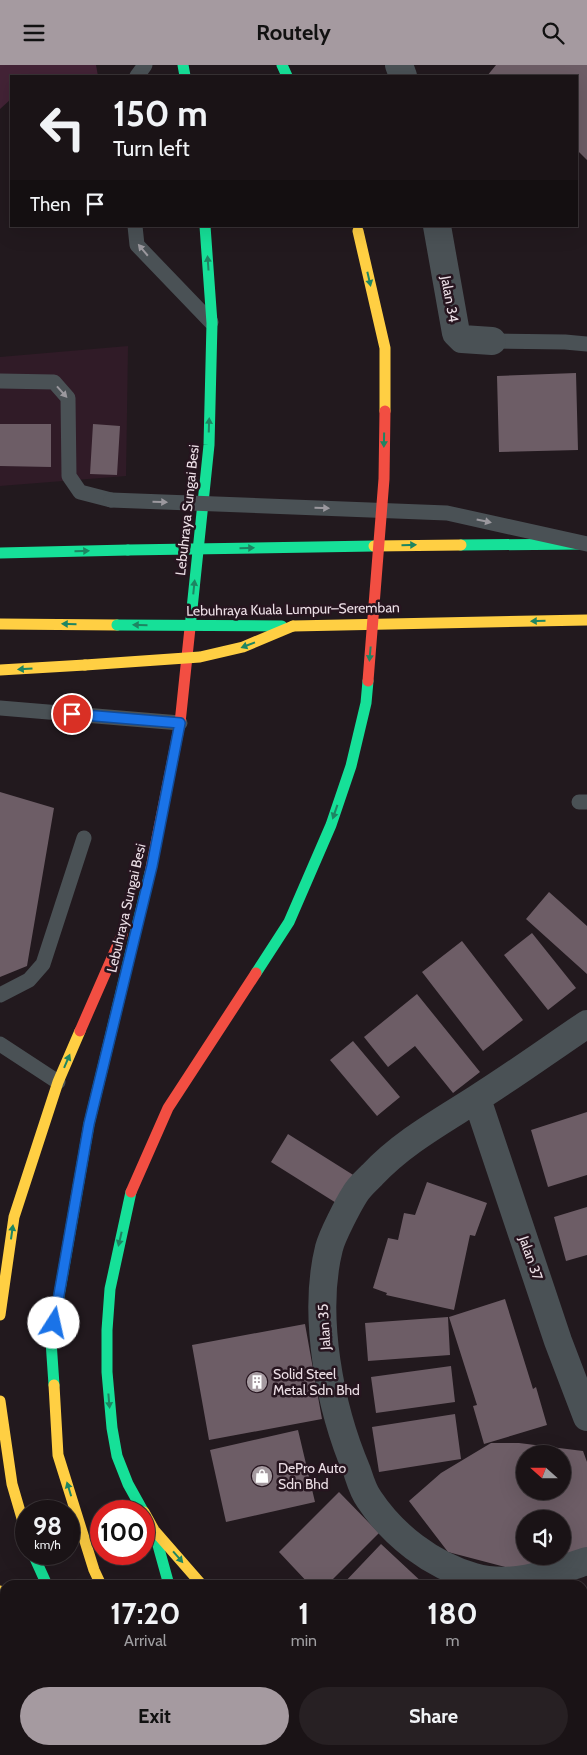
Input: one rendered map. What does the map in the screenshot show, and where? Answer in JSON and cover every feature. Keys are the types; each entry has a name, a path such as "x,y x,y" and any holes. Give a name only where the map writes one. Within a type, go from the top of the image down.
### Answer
{"highway":[{"name":"Lebuhraya Sungai Besi","path":"99,1580 58,1455 51,1341 89,1124 152,866 180,723 209,445 212,323 205,227"},
{"path":"136,1500 117,1456 110,1414 107,1374 107,1332 110,1291 119,1240 131,1192 168,1108 288,922 331,825 350,766 366,703 384,479 385,348 357,229"},
{"path":"0,553 587,544"},
{"name":"Lebuhraya Kuala Lumpur–Seremban","path":"0,624 293,626 587,620"},
{"path":"0,670 200,657 243,647 293,626"},
{"path":"0,1315 14,1217 58,1082 152,866"},
{"path":"0,1401 12,1484 17,1500"},
{"path":"155,1531 198,1580"},
{"path":"155,1533 169,1580"},
{"path":"38,1565 45,1580"}],"street":[{"name":"Jalan 34","path":"437,227 456,333 462,339 492,341"},
{"name":"Jalan 35","path":"497,1580 474,1577 447,1567 424,1555 394,1529 368,1497 346,1447 333,1398 324,1342 322,1287 329,1246 356,1192 385,1161 420,1135 477,1099 587,1024"},
{"name":"Jalan 37","path":"477,1099 555,1332 587,1417"},
{"name":"Jalan 35","path":"512,1580 542,1576 587,1561"}],"lane":[{"path":"135,227 137,245 212,323"},
{"path":"492,341 587,344"},
{"path":"0,381 54,382 68,398 69,476 80,491 111,500 447,513 587,544"},
{"path":"0,708 180,723"},
{"path":"0,995 30,980 43,964 84,838"},
{"path":"0,1044 58,1082"}],"shaded area":[{"path":"0,65 96,65 98,75 10,75 10,100 0,109"},
{"path":"128,346 126,476 0,486 0,357"}],"building":[{"path":"496,65 587,65 587,160 578,151 578,75 488,75"},
{"path":"576,373 578,450 499,452 497,376"},
{"path":"0,424 51,424 51,467 0,466"},
{"path":"93,424 120,426 117,475 90,474"},
{"path":"0,792 54,808 27,966 0,977"},
{"path":"549,892 587,926 587,974 526,919"},
{"path":"532,933 576,988 548,1010 504,955"},
{"path":"462,941 523,1020 483,1051 422,972"},
{"path":"417,994 480,1072 453,1093 415,1046 388,1067 364,1037"},
{"path":"353,1041 400,1097 377,1116 330,1060"},
{"path":"587,1112 587,1175 548,1187 531,1130"},
{"path":"288,1134 358,1178 341,1206 271,1162"},
{"path":"427,1182 487,1203 475,1236 470,1235 454,1310 386,1295 387,1293 373,1288 388,1238 398,1240 404,1213 415,1215"},
{"path":"587,1207 587,1255 566,1261 554,1217"},
{"path":"505,1299 533,1389 536,1387 547,1425 484,1444 473,1406 477,1405 449,1317"},
{"path":"448,1317 450,1355 368,1361 365,1323"},
{"name":"Solid Steel Metal Sdn Bhd","path":"305,1324 322,1419 209,1440 192,1345"},
{"path":"451,1366 455,1402 376,1413 371,1377"},
{"path":"455,1414 461,1459 379,1472 372,1427"},
{"name":"DePro Auto Sdn Bhd","path":"298,1430 315,1502 226,1522 210,1450"},
{"path":"491,1443 535,1445 516,1445 516,1500 571,1500 571,1450 583,1451 587,1462 587,1551 571,1555 571,1510 516,1510 516,1565 529,1565 513,1569 448,1552 409,1501 441,1473"},
{"path":"339,1492 379,1533 332,1580 305,1580 279,1552"},
{"path":"381,1544 420,1580 347,1580"}],"traffic: fast":[{"path":"183,65 185,75"},
{"path":"282,65 287,75"},
{"path":"190,628 209,445 212,323 205,227"},
{"path":"461,545 587,544"},
{"path":"128,550 374,546"},
{"path":"0,553 128,550"},
{"path":"117,625 282,626"},
{"path":"256,973 289,922 331,825 351,766 366,703 368,681"},
{"path":"54,1385 51,1341 89,1124 150,873"},
{"path":"131,1192 110,1289 107,1330 107,1372 112,1428 117,1456 128,1484 137,1500"},
{"path":"156,1538 168,1580"},
{"path":"38,1565 45,1580"}],"traffic: slow":[{"path":"358,231 385,348 385,411"},
{"path":"374,546 461,545"},
{"path":"293,626 587,620"},
{"path":"0,624 117,625"},
{"path":"85,665 200,657 243,647 293,626"},
{"path":"0,670 85,665"},
{"path":"0,1315 14,1217 58,1082 80,1031"},
{"path":"54,1385 58,1455 99,1580"},
{"path":"0,1401 12,1484 17,1500"},
{"path":"155,1531 198,1580"}],"traffic: jam":[{"path":"368,681 384,479 385,411"},
{"path":"150,873 180,723 190,628"},
{"path":"80,1031 122,935"},
{"path":"131,1192 168,1108 256,973"}],"place":[{"name":"Solid Steel Metal Sdn Bhd","path":"257,1382"},
{"name":"DePro Auto Sdn Bhd","path":"262,1476"}],"route":[{"path":"54,1323 89,1124 152,866 180,723 72,714"}]}
